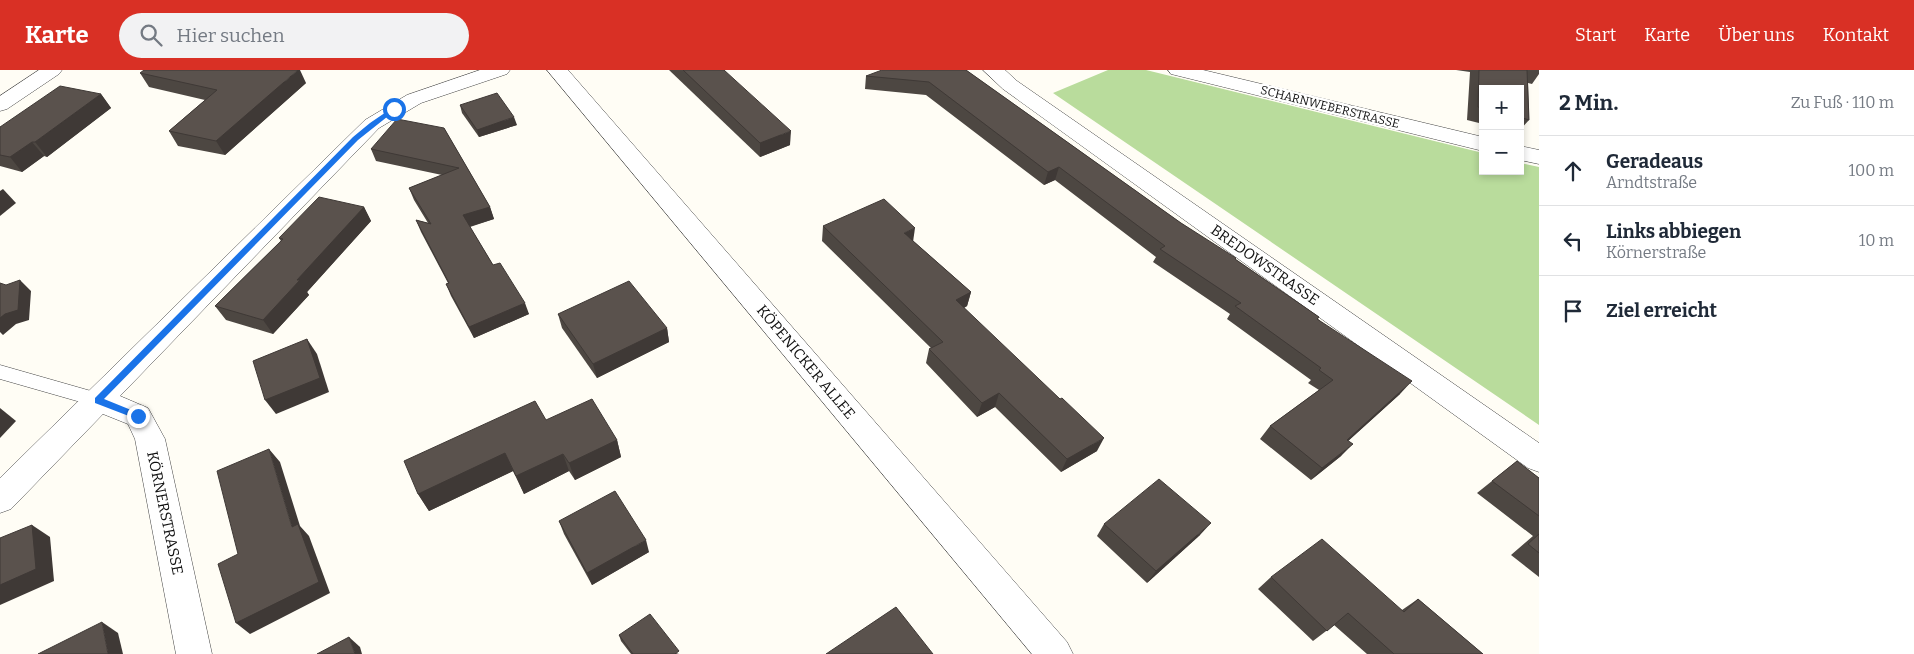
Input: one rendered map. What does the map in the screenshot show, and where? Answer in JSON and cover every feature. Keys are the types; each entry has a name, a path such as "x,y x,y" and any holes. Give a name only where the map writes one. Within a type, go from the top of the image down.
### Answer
{"street":[{"path":"0,105 52,70"},
{"path":"0,499 372,124 414,99 500,70"},
{"name":"KÖPENICKER ALLEE","path":"557,70 1055,654"},
{"name":"BREDOWSTRASSE","path":"993,70 1010,85 1539,459"},
{"name":"SCHARNWEBERSTRASSE","path":"1178,70 1479,143"},
{"path":"1524,154 1539,157"},
{"name":"KÖRNERSTRASSE","path":"98,400 138,416 150,439 194,654"}],"lane":[{"path":"0,372 98,400"}],"green space":[{"path":"1108,70 1146,70 1479,152 1479,175 1524,175 1524,164 1539,167 1539,425 1053,93"}],"building":[{"path":"144,70 298,70 216,141 169,131 217,90 140,73"},
{"path":"683,70 724,70 791,131 760,143"},
{"path":"882,70 966,70 1181,223 1236,258 1319,317 1317,319 1412,381 1347,440 1353,444 1322,468 1270,426 1333,380 1319,370 1321,368 1235,306 1241,303 1160,249 1165,246 1059,167 1048,172 929,82 866,76"},
{"path":"1479,70 1527,70 1529,120 1524,118 1524,85 1479,85 1478,107"},
{"path":"60,86 101,94 35,142 32,142 10,157 0,155 0,127"},
{"path":"497,93 514,117 477,130 460,105"},
{"path":"397,119 444,128 490,207 463,215 493,265 500,263 525,303 469,327 446,284 449,283 416,220 431,224 409,188 459,168 371,149"},
{"path":"319,197 364,207 263,320 215,306 283,239 279,238"},
{"path":"884,199 915,228 904,233 971,292 956,300 1104,438 1067,459 999,393 982,403 929,349 943,342 823,226"},
{"path":"20,280 18,310 5,314 0,318 0,283 6,285"},
{"path":"629,281 667,328 593,364 558,314"},
{"path":"307,339 320,378 265,400 253,361"},
{"path":"592,399 617,440 569,463 563,454 516,476 505,453 418,494 404,461 535,401 546,420"},
{"path":"269,449 292,527 298,524 319,582 236,623 218,564 238,554 217,471"},
{"path":"1517,461 1539,478 1539,516 1492,481"},
{"path":"1159,479 1211,523 1156,571 1104,524"},
{"path":"615,491 646,540 587,573 559,521"},
{"path":"32,525 36,569 0,585 0,538"},
{"path":"1539,534 1539,553 1528,544"},
{"path":"1322,539 1404,612 1418,599 1483,654 1394,654 1348,613 1327,631 1271,577"},
{"path":"896,607 933,654 826,654"},
{"path":"650,614 679,651 675,654 633,654 619,635"},
{"path":"102,622 108,654 38,654"},
{"path":"349,637 355,654 317,654"}],"route":[{"path":"138,416 98,400 356,138 394,109"}]}
